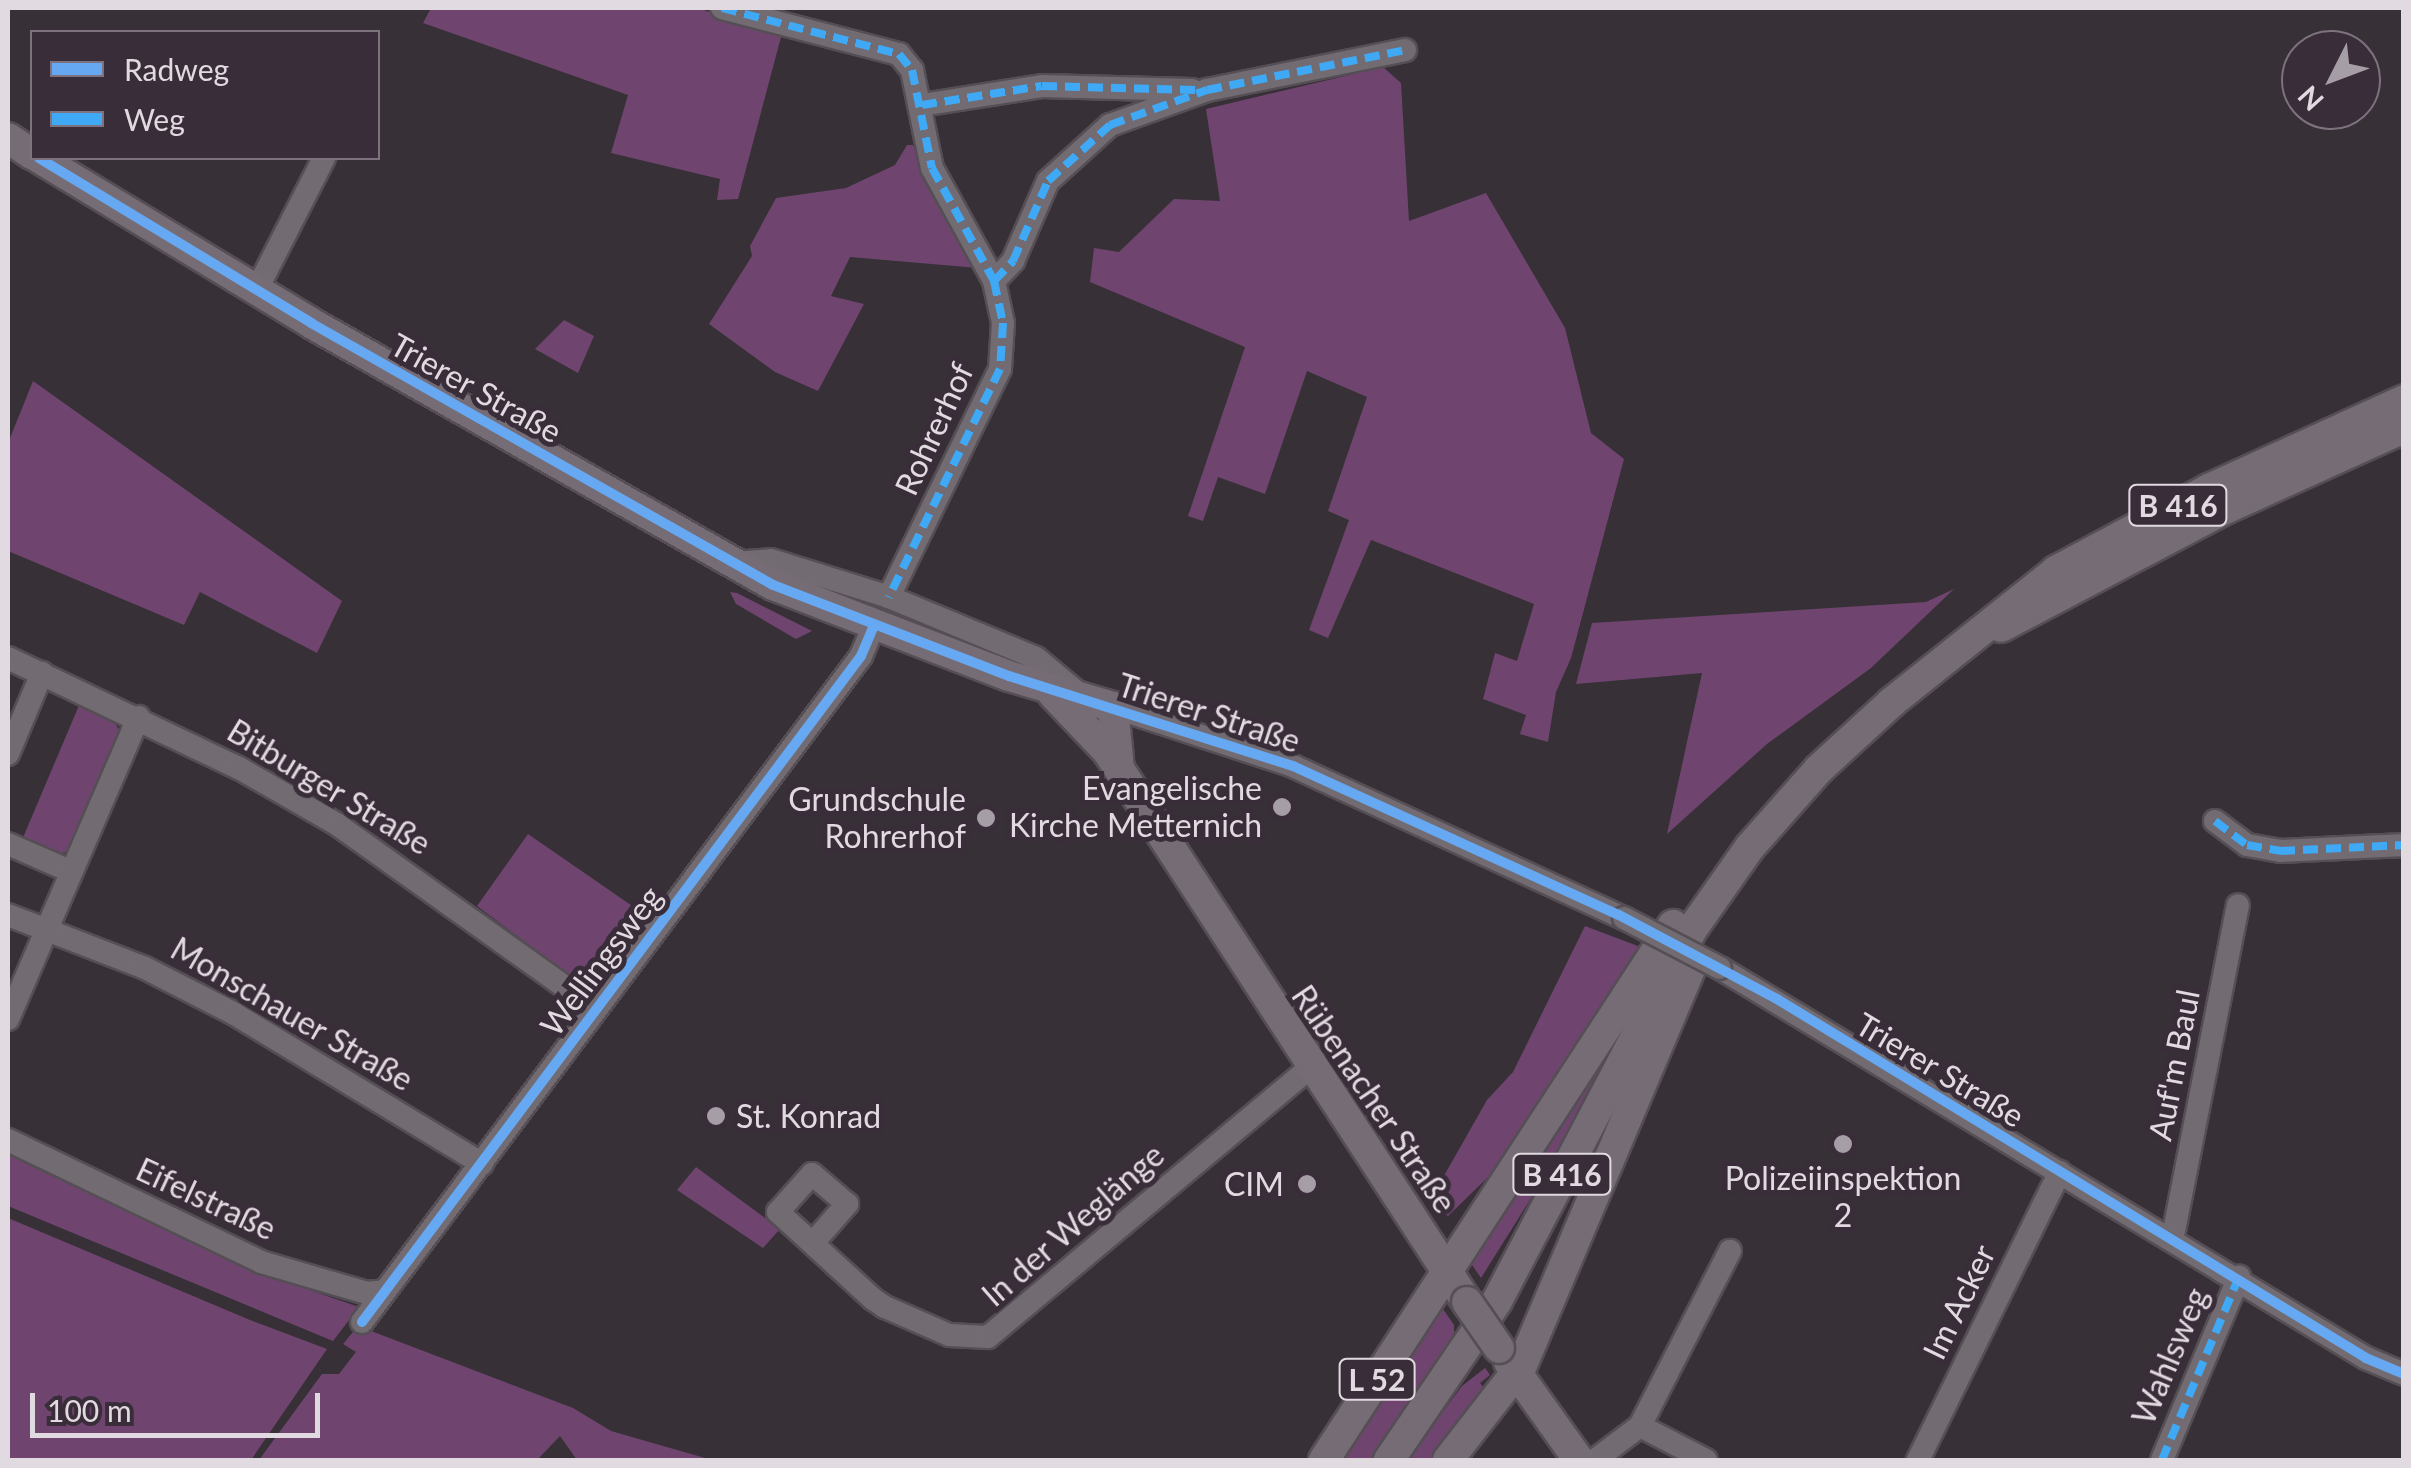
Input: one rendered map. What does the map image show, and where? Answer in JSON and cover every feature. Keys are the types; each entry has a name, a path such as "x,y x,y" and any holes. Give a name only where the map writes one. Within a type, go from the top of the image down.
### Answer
{"main road":[{"name":"Trierer Straße","path":"8,138 30,152"},
{"name":"Trierer Straße","path":"43,160 256,291 732,563 874,626 1045,688 1099,703"},
{"name":"B 416","path":"1390,1460 1497,1301 1656,991 1724,882 1819,769 2025,592 2077,558 2404,400"},
{"name":"B 416","path":"1971,640 2224,510 2404,428"},
{"name":"Rübenacher Straße","path":"1045,688 1082,720 1120,769 1467,1302 1580,1460"},
{"name":"Rübenacher Straße","path":"1099,703 1120,769"},
{"name":"B 416","path":"1446,1270 1677,919 1724,882"},
{"path":"1448,1460 1518,1374 1643,1071 1716,922 1724,882"},
{"name":"L 52","path":"1324,1460 1446,1270"}],"street":[{"name":"Rohrerhof","path":"722,8 899,54 912,70 932,168 994,280 1003,323 1000,368 889,598"},
{"path":"994,280 1012,261 1028,216 1069,155 1110,125 1206,90 1405,50"},
{"path":"922,105 1042,86 1206,90"},
{"path":"256,291 323,160"},
{"name":"Trierer Straße","path":"732,563 772,560 889,598 1036,658 1099,703 1293,766 1624,918 1720,968 2404,1374"},
{"name":"Wellingsweg","path":"362,1322 861,656 874,626"},
{"name":"Bitburger Straße","path":"8,658 239,768 398,862 596,1009"},
{"path":"8,754 42,673"},
{"path":"8,1019 43,929 138,717"},
{"path":"2215,821 2247,845 2280,851 2404,845"},
{"path":"8,844 70,872"},
{"name":"Auf'm Baul","path":"2173,1236 2238,906"},
{"name":"Monschauer Straße","path":"8,915 145,968 233,1013 482,1164"},
{"name":"In der Weglänge","path":"813,1243 885,1307 949,1335 988,1337 1312,1067"},
{"name":"Eifelstraße","path":"8,1140 261,1262 367,1292 385,1291"},
{"name":"Im Acker","path":"1918,1460 2060,1172"},
{"path":"1595,1460 1640,1426 1730,1251"},
{"name":"Wahlsweg","path":"2162,1460 2239,1278"},
{"path":"1640,1426 1706,1460"}],"shaded area":[{"path":"431,8 698,8 781,37 738,199 717,200 720,179 611,153 628,95 423,23"},
{"path":"1383,67 1401,83 1409,221 1486,193 1565,328 1591,433 1624,459 1571,658 1556,692 1548,742 1520,734 1526,715 1483,699 1495,653 1517,661 1534,604 1371,540 1328,638 1309,630 1349,520 1328,511 1367,397 1307,371 1265,494 1218,477 1203,521 1188,516 1245,347 1090,282 1094,248 1119,252 1174,199 1220,201 1206,109"},
{"path":"907,145 913,145 978,268 850,257 831,296 864,304 818,391 775,372 709,324 752,256 750,246 776,198 846,188 895,165"},
{"path":"564,320 594,336 578,373 535,349"},
{"path":"33,381 342,601 317,653 200,592 184,625 8,551 8,443"},
{"path":"1954,589 1871,668 1767,744 1667,834 1702,673 1576,684 1592,623 1926,602"},
{"path":"730,592 812,631 796,639 736,604"},
{"path":"80,703 112,719 122,734 70,851 59,854 22,840"},
{"path":"528,834 654,921 606,982 577,981 477,906"},
{"path":"1585,926 1643,948 1517,1149 1448,1216 1437,1209 1445,1174 1487,1100 1513,1072"},
{"path":"1615,1041 1535,1192 1481,1278 1470,1262"},
{"path":"8,1152 243,1267 359,1307 333,1341 8,1206"},
{"path":"696,1167 780,1229 763,1248 677,1190"},
{"path":"8,1218 327,1349 251,1460 8,1460"},
{"path":"1443,1309 1454,1325 1454,1346 1372,1460 1340,1460"},
{"path":"358,1326 573,1408 611,1431 712,1460 577,1460 560,1436 537,1460 259,1460 322,1374 339,1374 356,1352 343,1344"},
{"path":"1485,1368 1490,1375 1480,1383 1490,1396 1437,1460 1407,1460 1462,1386"}],"marked path":[{"path":"722,8 899,54 912,70 932,168 994,281 1003,323 1000,369 889,597"},
{"path":"994,281 1013,261 1048,181 1110,125 1207,90 1405,50"},
{"path":"922,105 1042,86 1195,90"},
{"path":"2215,821 2247,845 2280,851 2404,845"},
{"path":"2162,1460 2239,1277"}],"cycle path":[{"path":"42,160 311,323 773,585 1009,676 1293,766 1619,915 1777,999 2366,1358 2404,1374"},
{"path":"362,1322 861,656 874,626"}],"place":[{"name":"Evangelische Kirche Metternich","path":"1282,807"},
{"name":"Grundschule Rohrerhof","path":"986,818"},
{"name":"St. Konrad","path":"716,1116"},
{"name":"Polizeiinspektion 2","path":"1843,1144"},
{"name":"CIM","path":"1307,1184"}]}
